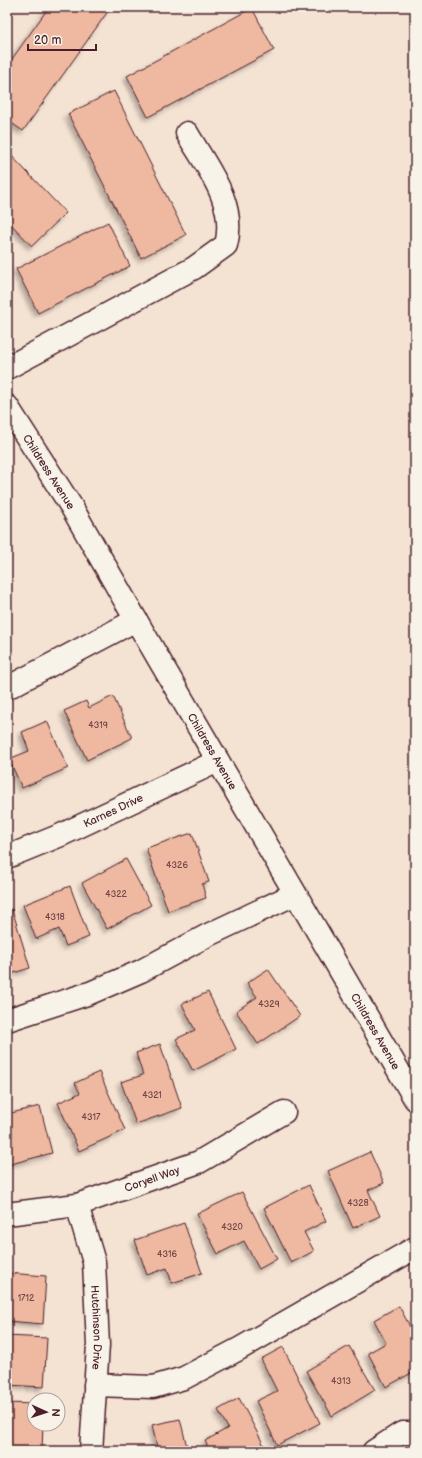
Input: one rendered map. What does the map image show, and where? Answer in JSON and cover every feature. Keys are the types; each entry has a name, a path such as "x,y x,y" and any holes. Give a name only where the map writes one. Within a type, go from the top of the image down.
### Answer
{"street":[{"path":"7,368 194,268 226,245 229,234 224,196 186,133"},
{"name":"Childress Avenue","path":"7,406 71,506 415,1099"},
{"path":"7,688 136,620"},
{"name":"Karnes Drive","path":"7,857 60,835 218,761"},
{"path":"7,1020 90,993 141,971 208,935 295,894"},
{"name":"Coryell Way","path":"7,1214 77,1205 199,1162 284,1112"},
{"name":"Hutchinson Drive","path":"77,1205 94,1262 98,1345 91,1451"},
{"path":"95,1385 153,1387 184,1378 239,1349 415,1248"},
{"path":"374,1451 402,1433 415,1433"}],"building":[{"path":"49,7 111,7 23,131 7,120 7,66"},
{"path":"252,8 274,50 148,117 127,76"},
{"path":"114,91 186,235 141,258 68,114"},
{"path":"7,151 66,213 32,246 7,220"},
{"path":"108,222 130,266 38,313 16,269"},
{"path":"113,696 132,738 87,760 64,711 86,701 89,708"},
{"path":"47,721 68,768 22,788 9,759 29,751 22,732"},
{"path":"192,833 209,882 202,884 206,898 168,911 146,848"},
{"path":"126,859 151,905 107,929 82,883"},
{"path":"70,886 89,937 66,946 59,929 36,939 23,905"},
{"path":"12,909 30,968 7,975 7,910"},
{"path":"268,969 300,1016 258,1044 236,1011 257,997 247,983"},
{"path":"208,992 236,1049 193,1071 176,1039 195,1030 182,1004"},
{"path":"160,1044 182,1108 136,1124 121,1082 143,1075 136,1053"},
{"path":"99,1072 125,1130 79,1151 58,1103 80,1093 75,1083"},
{"path":"40,1106 52,1153 7,1165 7,1114"},
{"path":"370,1152 384,1183 368,1190 380,1216 353,1228 328,1171"},
{"path":"309,1185 326,1221 304,1232 314,1251 291,1263 264,1208"},
{"path":"242,1192 277,1259 259,1269 244,1241 218,1254 197,1214"},
{"path":"184,1223 202,1273 172,1283 167,1268 147,1275 135,1240"},
{"path":"7,1273 46,1276 43,1324 7,1321"},
{"path":"399,1306 415,1336 415,1371 386,1387 368,1353 386,1343 374,1320"},
{"path":"7,1336 47,1338 44,1387 7,1385"},
{"path":"349,1346 375,1390 332,1416 306,1371"},
{"path":"283,1347 320,1423 277,1445 256,1401 277,1391 261,1359"},
{"path":"239,1398 267,1451 210,1451 205,1441 228,1428 218,1410"},
{"path":"7,1403 26,1404 26,1432 43,1432 42,1451 7,1451"},
{"path":"180,1419 188,1451 158,1451 152,1425"}]}
